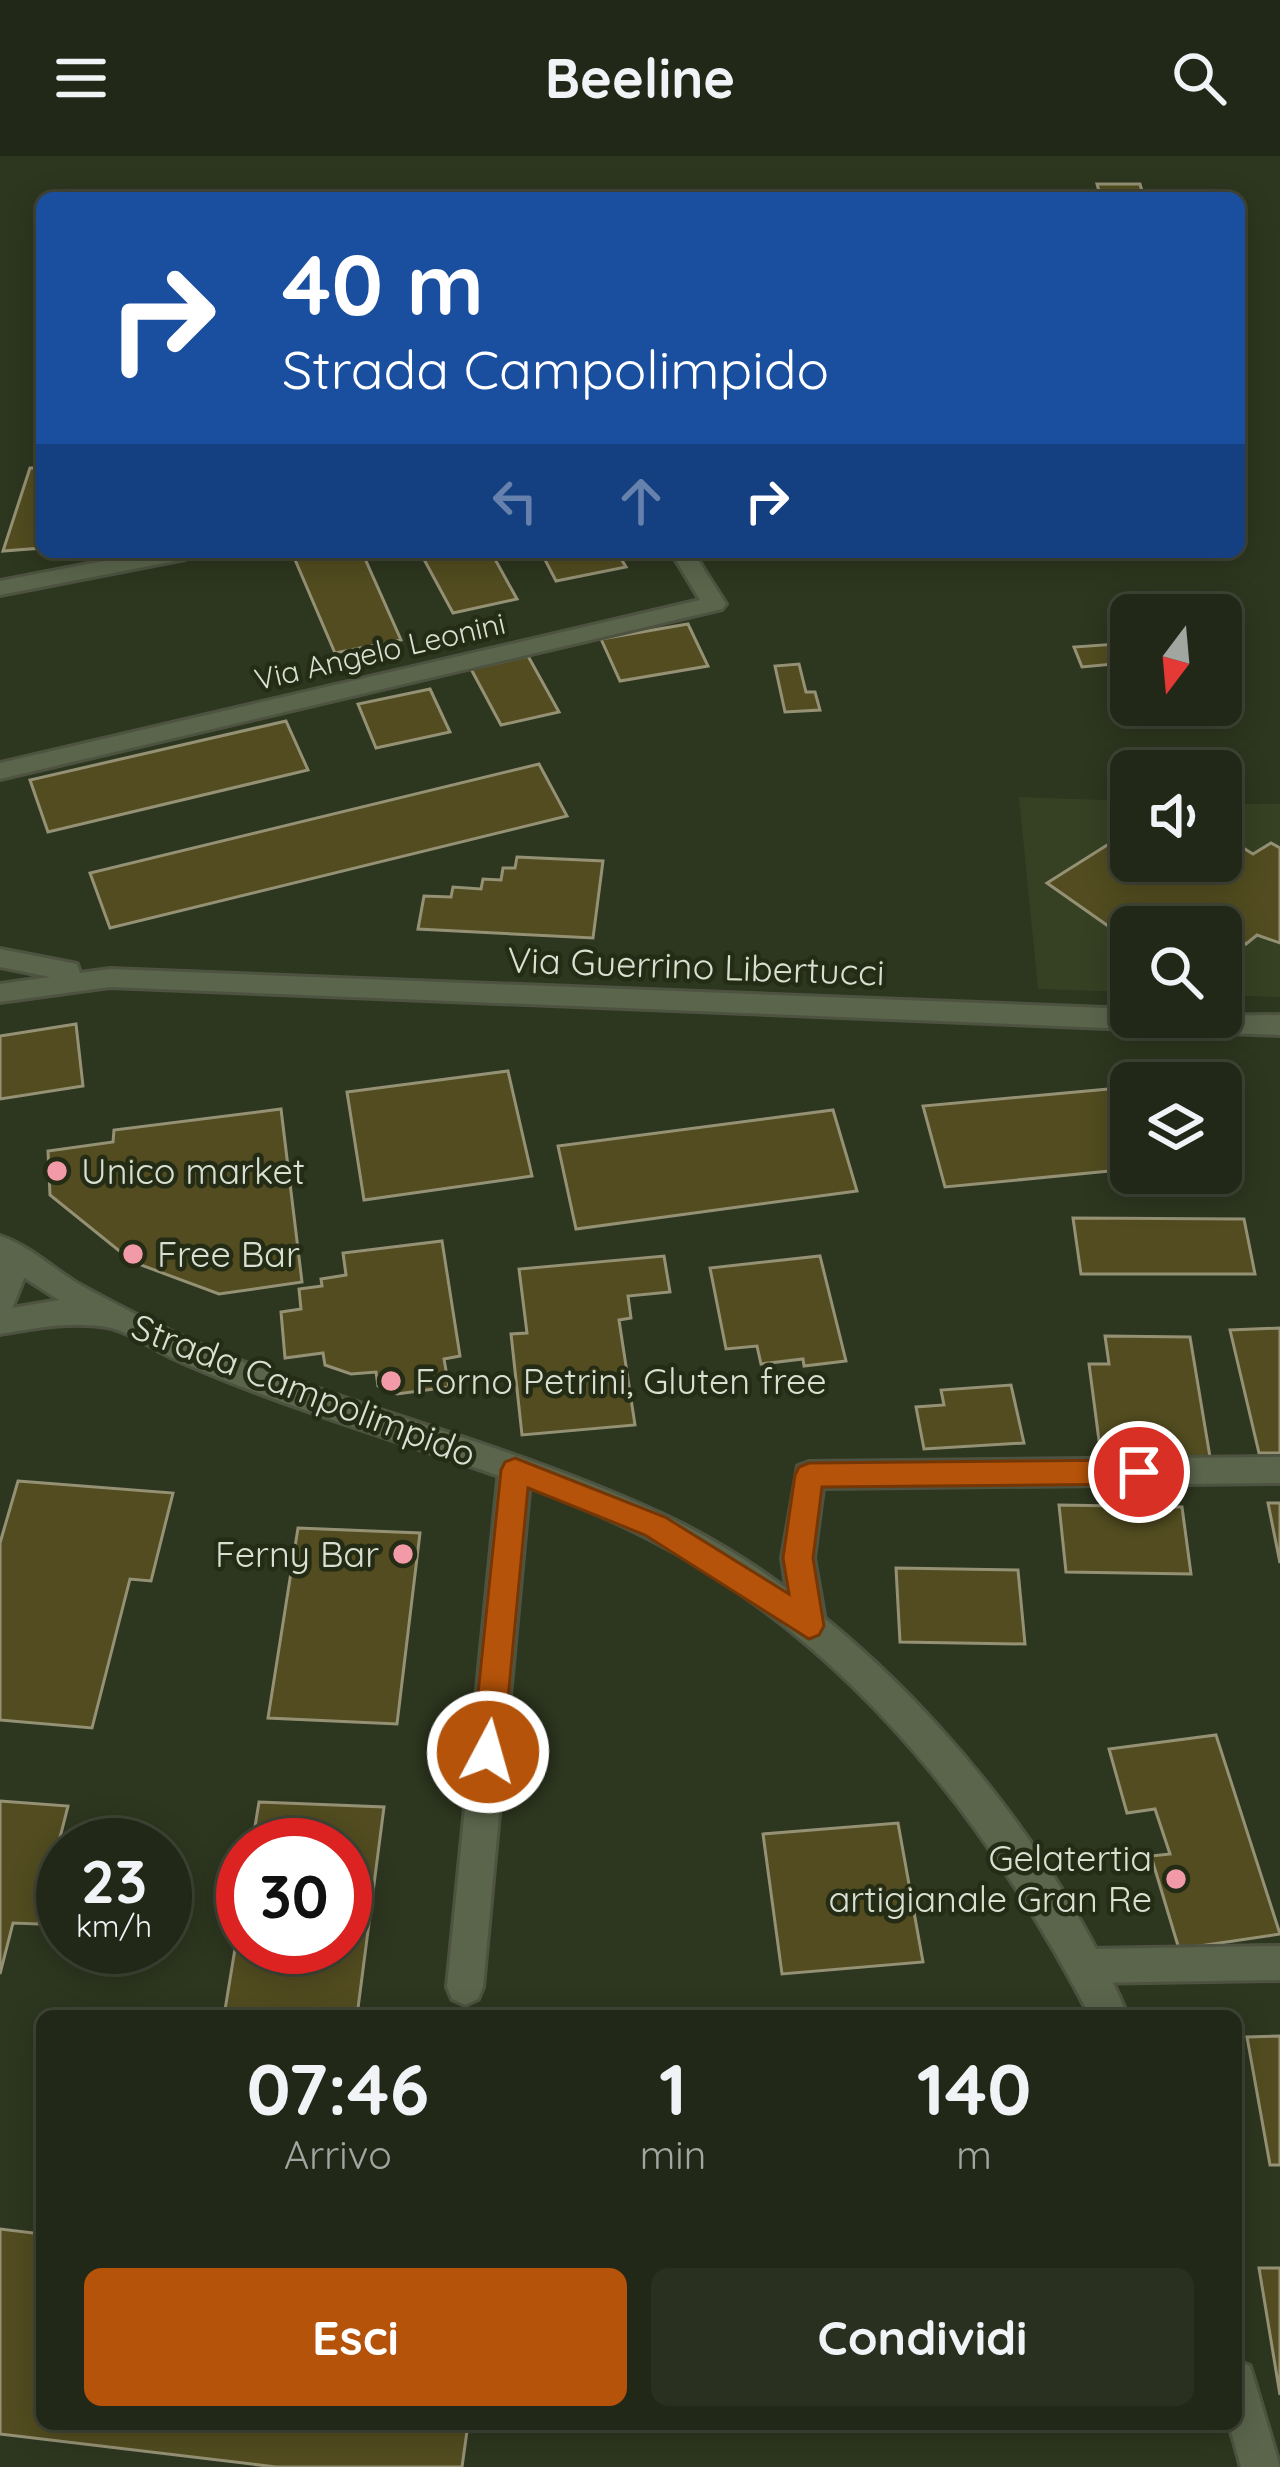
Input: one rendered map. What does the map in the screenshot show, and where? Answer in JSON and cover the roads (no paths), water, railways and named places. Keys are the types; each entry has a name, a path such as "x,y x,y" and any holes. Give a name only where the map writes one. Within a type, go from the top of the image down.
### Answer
{"street":[{"path":"0,588 153,558"},
{"name":"Via Angelo Leonini","path":"0,771 714,604 686,558"},
{"name":"Via Guerrino Libertucci","path":"0,958 110,978 1280,1025"},
{"name":"Via Guerrino Libertucci","path":"0,992 110,978"},
{"path":"0,1303 12,1271 5,1250"},
{"name":"Strada Campolimpido","path":"5,1250 126,1322 328,1405 515,1470 655,1526 750,1583 809,1626 929,1743 983,1804 1029,1868 1107,2010"},
{"path":"0,1322 66,1311 126,1322"},
{"path":"465,1988 515,1470"},
{"path":"809,1626 798,1558 809,1475 1280,1470"},
{"path":"1086,1966 1280,1963"},
{"path":"1242,2400 1262,2467"}],"place":[{"name":"Unico market","path":"57,1171"},
{"name":"Free Bar","path":"133,1254"},
{"name":"Forno Petrini, Gluten free","path":"391,1381"},
{"name":"Ferny Bar","path":"403,1554"},
{"name":"Gelatertia artigianale Gran Re","path":"1176,1879"}]}
